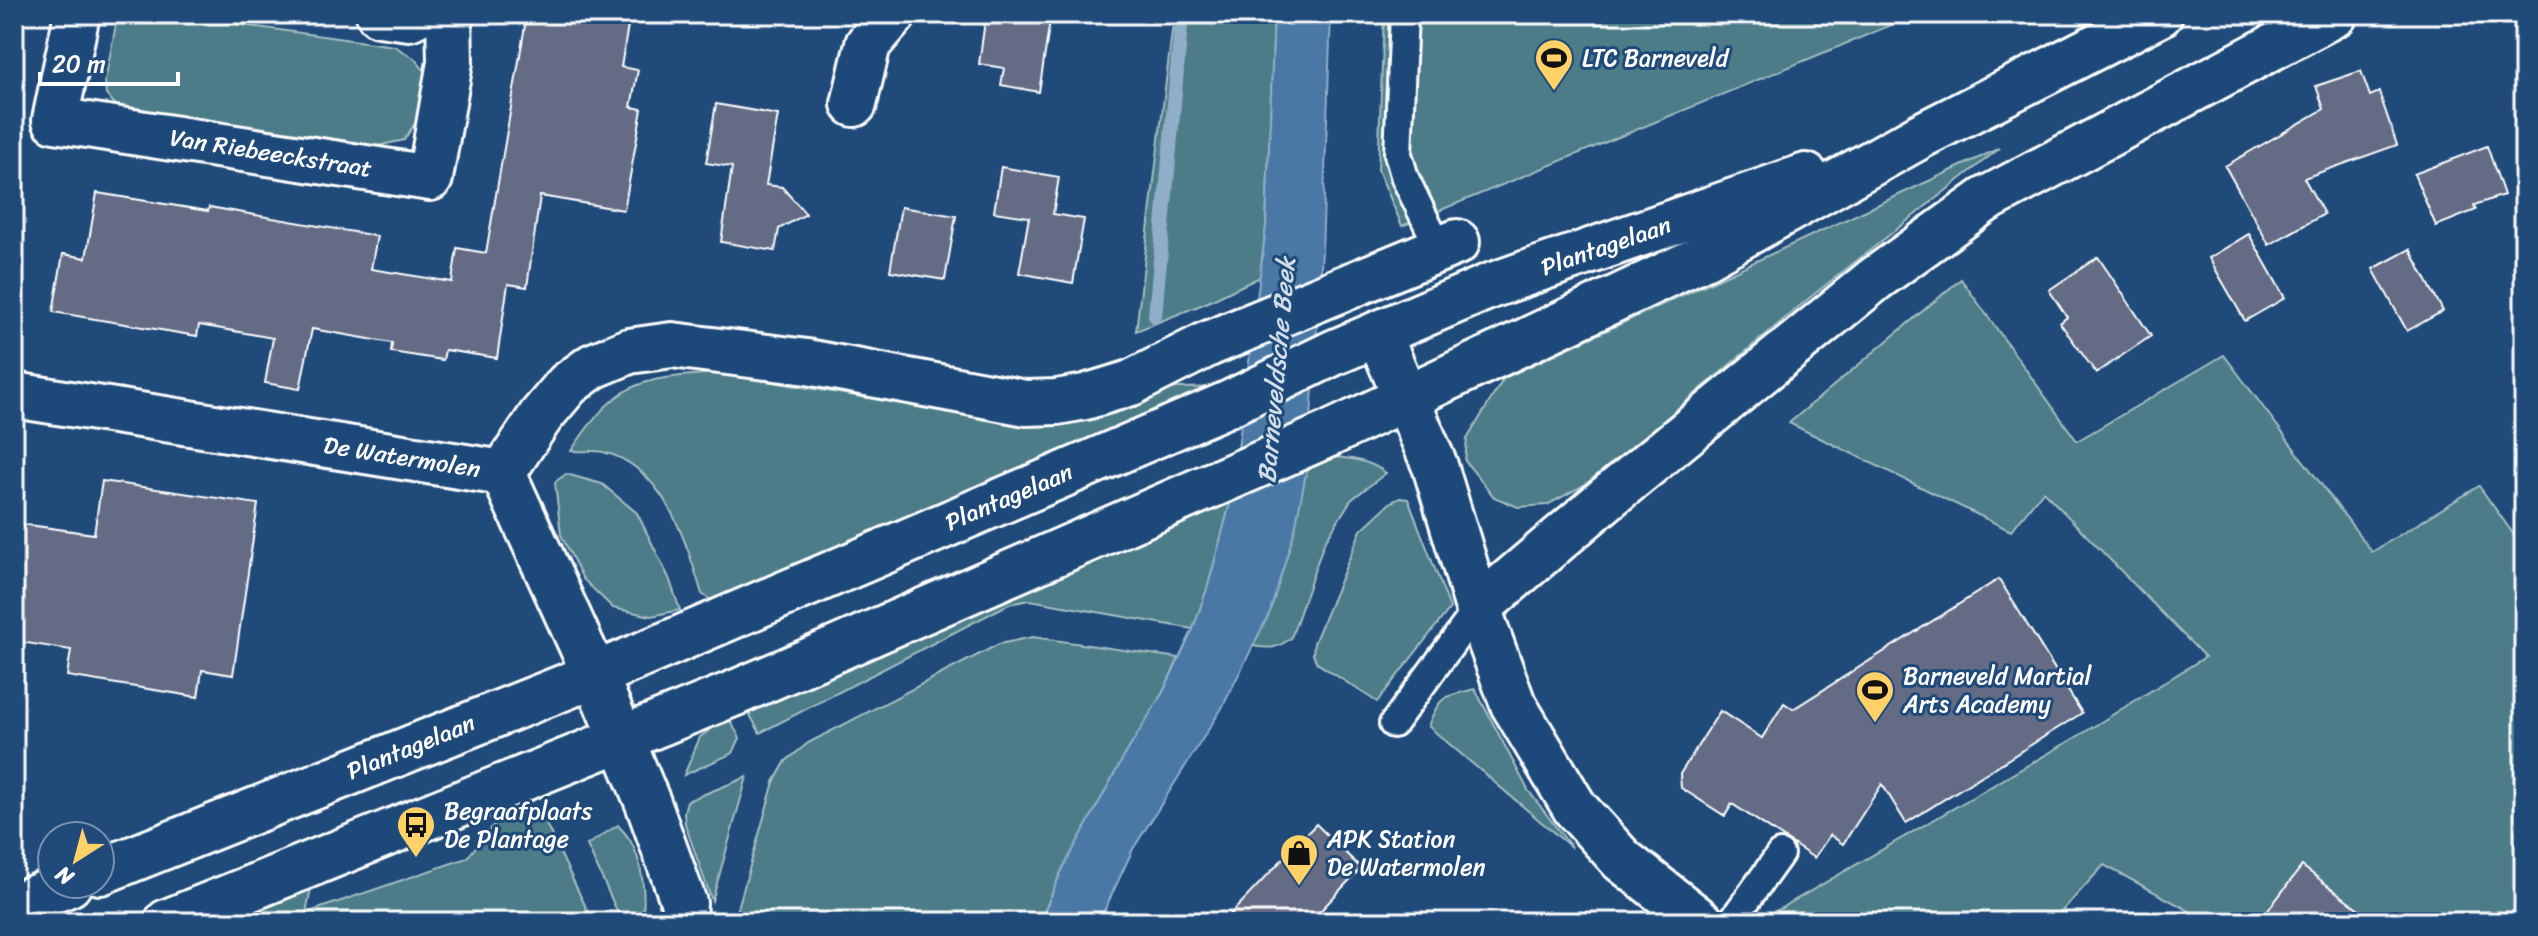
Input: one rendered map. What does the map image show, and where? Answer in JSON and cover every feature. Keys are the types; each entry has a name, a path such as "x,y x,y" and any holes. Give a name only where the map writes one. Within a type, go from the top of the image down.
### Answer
{"street":[{"name":"Van Riebeeckstraat","path":"77,14 55,120 430,178 450,62 449,14"},
{"path":"379,14 409,18 417,14"},
{"path":"854,104 868,44 894,14"},
{"name":"Plantagelaan","path":"167,922 735,693 1329,434 1706,256 1922,135 2160,14"},
{"path":"1478,608 1875,279 1985,200 2335,14"},
{"name":"Plantagelaan","path":"116,866 595,675 1228,404 1333,353 1490,286 1922,135"},
{"path":"503,473 541,416 568,384 593,366 629,351 672,345 792,360 1026,403 1057,402 1131,383 1208,344 1448,246"},
{"path":"1379,335 1435,466 1478,608 1513,704 1575,808 1622,860 1701,922"},
{"name":"De Watermolen","path":"14,395 503,473 595,675 648,803 684,903 683,922"},
{"path":"14,906 36,897"}],"lane":[{"path":"1404,14 1398,154 1405,178 1448,246"},
{"path":"1393,724 1478,608"},
{"path":"1731,922 1780,854"}],"green space":[{"path":"118,14 163,14 394,46 414,58 428,75 425,108 404,140 373,147 116,105 106,95 105,81"},
{"path":"1174,14 1274,14 1266,227 1260,277 1136,331"},
{"name":"LTC Barneveld","path":"1384,14 1918,14 1402,226 1378,170"},
{"path":"2000,148 1813,295 1590,482 1547,505 1518,507 1494,497 1465,461 1467,439 1504,378"},
{"path":"1961,279 2077,441 2224,355 2372,552 2479,486 2524,549 2524,922 2210,922 2104,865 2052,922 1757,922 2080,735 2205,657 2043,491 2011,531 1789,423"},
{"path":"719,373 945,411 1032,422 1177,388 1227,387 724,603 712,601 702,594 680,529 657,489 642,473 624,460 603,452 571,451 602,410 632,388 668,378"},
{"path":"1322,457 1356,460 1386,473 1351,500 1324,543 1291,638 1273,647 1253,646 1279,580 1308,463"},
{"path":"566,474 602,484 637,513 669,578 680,610 651,616 613,608 583,579 561,535 555,482"},
{"path":"1232,496 1193,629 1030,600 1009,604 760,733 745,706"},
{"path":"1408,499 1450,608 1377,702 1317,663 1313,654 1314,643 1361,530 1391,502"},
{"path":"1033,637 1179,658 1163,692 1061,872 1040,922 734,922 774,782 786,761 808,743 999,644"},
{"path":"1475,689 1528,790 1572,848 1428,726 1444,699"},
{"path":"728,717 740,738 733,753 684,775 700,737"},
{"path":"747,777 712,901 685,824 687,801"},
{"path":"539,809 593,922 209,922 312,883 306,913 467,858 495,823"},
{"path":"618,825 630,840 641,869 642,922 622,922 587,845"}],"water":[{"name":"Barneveldsche Beek","path":"1274,14 1331,14 1322,251 1308,463 1295,529 1270,612 1222,708 1133,849 1099,922 1040,922 1061,872 1163,692 1193,629 1232,496 1266,227"}],"building":[{"path":"527,14 630,14 621,67 638,70 631,107 642,109 624,210 540,196 527,287 508,284 497,358 445,350 443,360 391,352 392,343 312,329 300,389 265,383 273,338 199,325 197,336 53,312 63,254 86,258 97,193 208,211 209,207 377,236 371,269 452,282 457,248 486,253"},
{"path":"986,14 1051,14 1039,92 1001,85 1004,68 979,64"},
{"path":"2361,71 2370,96 2379,92 2397,145 2304,178 2324,214 2269,245 2225,166 2324,109 2316,86"},
{"path":"716,104 778,115 766,185 782,187 806,214 779,229 775,251 721,242 732,167 706,163"},
{"path":"2487,146 2504,195 2474,205 2476,210 2436,226 2414,174"},
{"path":"1001,167 1059,177 1053,214 1084,219 1073,283 1019,273 1029,217 994,212"},
{"path":"901,207 956,216 945,280 890,271"},
{"path":"2249,234 2285,298 2245,321 2209,258"},
{"path":"2410,249 2443,311 2407,331 2373,269"},
{"path":"2098,257 2151,336 2096,373 2060,323 2067,317 2049,290"},
{"path":"102,481 258,504 233,675 202,670 198,697 67,676 71,650 14,641 14,523 94,534"},
{"path":"1999,579 2082,713 1906,823 1882,784 1843,844 1830,835 1814,858 1732,804 1725,816 1681,788 1680,774 1720,711 1762,738 1784,703 1793,709"},
{"path":"1316,824 1361,868 1310,922 1223,922"},
{"path":"2302,866 2376,922 2259,922"}],"waterway":[{"path":"1155,316 1182,14"}],"place":[{"name":"LTC Barneveld","path":"1554,92"},
{"name":"Barneveld Martial Arts Academy","path":"1875,724"},
{"name":"Begraafplaats De Plantage","path":"416,859"},
{"name":"APK Station De Watermolen","path":"1299,887"}]}
